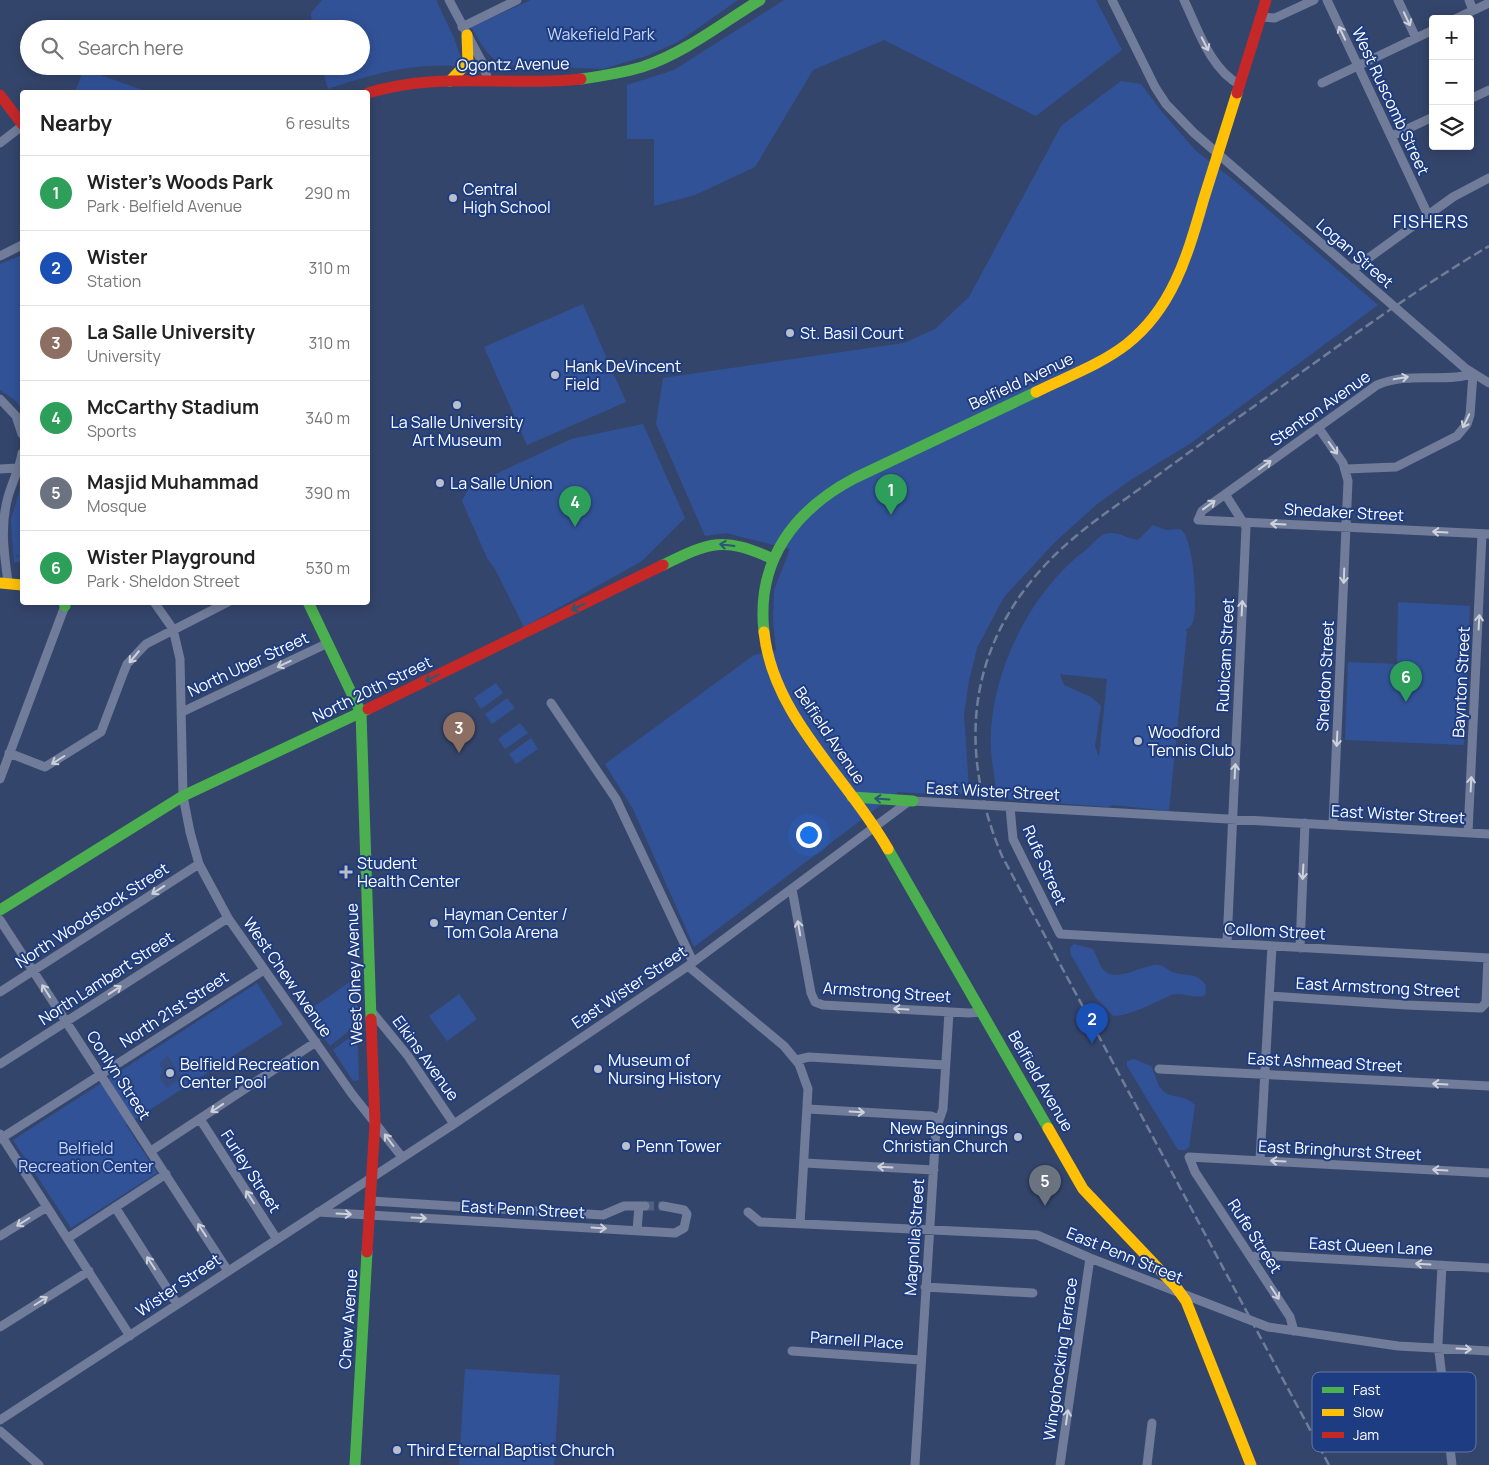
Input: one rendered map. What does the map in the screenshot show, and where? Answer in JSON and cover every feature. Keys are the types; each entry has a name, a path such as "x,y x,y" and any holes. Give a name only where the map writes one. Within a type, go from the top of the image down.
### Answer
{"street":[{"path":"449,0 485,67 488,80"},
{"path":"464,31 517,0"},
{"name":"Ogontz Avenue","path":"370,91 383,87 427,80 539,82 624,72 661,60 698,41 760,0"},
{"name":"Logan Street","path":"1112,0 1155,87 1179,118 1219,156 1472,374 1489,383"},
{"path":"1184,0 1213,59 1227,76 1240,85"},
{"name":"Belfield Avenue","path":"1251,1465 1181,1293 1087,1194 875,827 795,716 769,663 764,640 762,614 764,591 773,559 796,522 832,490 1100,362 1137,336 1159,312 1177,283 1219,156 1266,0"},
{"path":"1260,17 1275,18 1314,0"},
{"name":"West Ruscomb Street","path":"1326,0 1428,214"},
{"path":"1398,0 1416,38"},
{"path":"1469,0 1473,10"},
{"path":"1463,15 1489,3"},
{"path":"450,81 468,62 469,45 464,31"},
{"path":"1322,83 1429,32"},
{"path":"1474,97 1489,90"},
{"path":"0,95 20,122"},
{"path":"1392,136 1429,119"},
{"path":"0,143 20,127"},
{"path":"1352,270 1453,197 1489,178"},
{"path":"0,256 20,246"},
{"path":"1318,427 1346,469 1396,467 1457,436 1467,424 1470,415 1472,374"},
{"name":"Stenton Avenue","path":"1198,520 1202,511 1371,389 1392,380 1408,376 1454,377 1472,374"},
{"path":"0,399 16,416 20,428"},
{"path":"4,582 3,524 8,495 20,459"},
{"path":"0,468 17,468"},
{"name":"Sheldon Street","path":"1333,825 1348,481 1346,469"},
{"path":"1225,494 1245,523"},
{"name":"Shedaker Street","path":"1198,520 1486,534"},
{"name":"Rubicam Street","path":"1227,943 1245,523"},
{"name":"Baynton Street","path":"1468,833 1485,590 1486,534"},
{"name":"North 20th Street","path":"0,910 183,796 361,713 711,544 730,545 757,552 773,559"},
{"path":"4,582 20,575"},
{"path":"4,582 20,585"},
{"path":"0,779 65,605"},
{"path":"156,605 173,629"},
{"path":"10,753 46,766 99,734 128,664 152,640 222,605"},
{"name":"West Olney Avenue","path":"309,605 361,713 375,1123 373,1176"},
{"name":"West Chew Avenue","path":"173,629 180,659 183,796 199,864 228,918 355,1099 402,1158"},
{"name":"North Uber Street","path":"182,712 328,643"},
{"path":"550,704 616,799 691,964 784,1046 796,1060 808,1089 800,1224"},
{"path":"852,797 912,801"},
{"name":"East Wister Street","path":"373,1176 454,1124 691,964 912,801 1489,834"},
{"name":"Rufe Street","path":"1010,807 1010,827 1015,844 1060,934"},
{"path":"1300,948 1305,823"},
{"name":"North Woodstock Street","path":"0,992 199,864"},
{"name":"Armstrong Street","path":"792,889 814,1002 823,1005 982,1012"},
{"name":"North Lambert Street","path":"0,1064 228,918"},
{"name":"Conlyn Street","path":"0,920 228,1270"},
{"name":"Collom Street","path":"1060,934 1489,958"},
{"path":"1260,1160 1272,946"},
{"name":"East Armstrong Street","path":"1269,996 1406,1005 1485,1007 1489,958"},
{"name":"North 21st Street","path":"1,1137 264,970"},
{"name":"Elkins Avenue","path":"372,1012 408,1056 454,1124"},
{"name":"Magnolia Street","path":"915,1465 929,1231 939,1119 943,1108 949,1012"},
{"path":"151,1151 316,1042"},
{"path":"796,1060 809,1057 945,1065"},
{"name":"East Ashmead Street","path":"1159,1068 1489,1086"},
{"path":"808,1109 931,1116 939,1119"},
{"name":"Furley Street","path":"200,1119 276,1238"},
{"path":"1,1137 130,1336"},
{"name":"Rufe Street","path":"1189,1157 1195,1172 1290,1317 1294,1331"},
{"name":"East Bringhurst Street","path":"1189,1157 1489,1173"},
{"path":"805,1163 934,1170"},
{"path":"68,1238 166,1174"},
{"name":"Wister Street","path":"0,1420 373,1176"},
{"name":"Chew Avenue","path":"355,1465 373,1176"},
{"name":"East Penn Street","path":"372,1201 603,1215 624,1206 642,1206 637,1230"},
{"name":"East Penn Street","path":"318,1212 675,1233 684,1228 687,1214 684,1210 674,1206 663,1206"},
{"path":"0,1236 47,1207"},
{"path":"115,1207 177,1304"},
{"name":"East Penn Street","path":"748,1212 760,1222 1037,1235 1090,1258 1254,1322 1294,1331 1389,1345 1489,1351"},
{"name":"East Queen Lane","path":"1252,1257 1262,1255 1489,1268"},
{"name":"Wingohocking Terrace","path":"1060,1465 1090,1258"},
{"path":"1442,1265 1439,1348 1442,1372"},
{"path":"0,1327 89,1271"},
{"path":"925,1287 1033,1293"},
{"name":"Parnell Place","path":"792,1350 920,1360"},
{"path":"1147,1465 1152,1422"},
{"path":"0,1431 39,1465"},
{"path":"1451,1452 1452,1465"}],"green space":[{"path":"322,0 436,0 461,58 455,66 406,68 359,79 328,89 324,75 370,75 370,20 311,20 311,13"},
{"name":"Wakefield Park","path":"531,0 738,0 678,42 646,56 603,69 507,65 500,63 490,55 471,27"},
{"path":"784,0 1096,0 1122,50 1036,116 884,40 813,70 755,167 695,195 654,206 654,139 627,139 627,85 674,70"},
{"path":"82,75 101,75 142,90 76,90"},
{"path":"1121,81 1141,84 1162,112 1196,151 1236,182 1378,305 1191,443 1129,481 1096,505 1055,542 1004,597 977,648 969,681 964,714 969,788 965,789 958,796 898,792 694,947 633,809 605,764 754,655 776,650 773,621 774,590 790,549 726,533 705,536 656,424 663,378 904,343 935,329 969,297 1061,126"},
{"path":"20,256 20,407 16,401 0,390 0,264"},
{"name":"Hank DeVincent Field","path":"583,304 626,402 527,445 484,347"},
{"path":"643,424 685,518 642,561 524,627 495,569 487,558 462,501 470,486 571,439"},
{"path":"20,488 20,562 14,563 11,520"},
{"path":"1153,525 1166,530 1180,529 1185,534 1189,544 1194,573 1194,614 1193,622 1185,630 1187,631 1169,811 1113,805 1108,807 1004,799 996,789 991,738 994,708 1001,677 1012,646 1027,618 1045,591 1065,568 1100,537 1113,533 1138,540","holes":["1060,674 1107,679 1099,757 1095,746 1101,706 1091,697 1064,685"]},
{"path":"1398,602 1470,606 1464,745 1345,740 1348,662 1397,664"},
{"path":"496,683 503,693 481,709 474,698"},
{"path":"507,698 515,708 492,724 485,714"},
{"path":"520,723 528,733 505,749 498,739"},
{"path":"531,738 538,749 516,764 509,754"},
{"path":"1074,944 1093,949 1103,970 1110,974 1120,975 1149,966 1160,965 1175,973 1200,979 1206,986 1205,995 1197,997 1175,994 1136,1011 1113,1016 1096,998 1071,955 1070,948"},
{"path":"357,977 358,1024 330,1046 305,1013"},
{"name":"Belfield Recreation Center","path":"257,983 283,1024 126,1125 157,1173 71,1228 13,1140"},
{"path":"459,994 477,1019 447,1041 429,1016"},
{"path":"357,1032 359,1080 353,1081 333,1050"},
{"path":"1134,1059 1151,1066 1163,1091 1170,1095 1182,1097 1195,1105 1189,1147 1185,1150 1178,1150 1127,1066 1127,1061"},
{"path":"465,1369 560,1375 554,1465 459,1465"}],"shaded area":[{"name":"Belfield Recreation Center Pool","path":"168,1056 182,1078 167,1088 160,1078 162,1069 159,1063"}],"tunnel":[{"path":"645,1206 663,1206"}],"railway":[{"path":"1312,1433 1002,856 988,819 980,781 976,745 977,708 983,673 996,639 1014,605 1038,573 1073,538 1192,450 1396,305 1489,246"},
{"path":"1322,1452 1329,1465"}],"traffic: fast":[{"path":"581,79 627,71 658,61 688,46 760,0"},
{"path":"764,632 763,606 766,582 773,561 784,540 797,522 814,506 833,491 855,478 1036,392"},
{"path":"663,565 693,551 717,545 741,547 773,559"},
{"path":"309,605 361,713 371,1019"},
{"path":"0,910 183,796 368,709"},
{"path":"852,797 913,801"},
{"path":"888,849 1048,1128"},
{"path":"355,1465 367,1252"}],"traffic: slow":[{"path":"450,81 468,62 467,35"},
{"path":"1036,392 1117,351 1143,329 1157,313 1168,296 1185,259 1237,93"},
{"path":"0,583 20,585"},
{"path":"764,632 770,663 782,692 797,719 814,746 872,823 888,849"},
{"path":"1048,1128 1083,1189 1176,1287 1186,1301 1251,1465"}],"traffic: jam":[{"path":"1237,93 1266,0"},
{"path":"370,92 394,86 447,81 554,81 581,79"},
{"path":"0,95 20,121"},
{"path":"368,709 663,565"},
{"path":"367,1252 375,1123 371,1019"}],"place":[{"name":"Central High School","path":"453,198"},
{"name":"St. Basil Court","path":"790,333"},
{"name":"Hank DeVincent Field","path":"555,375"},
{"name":"La Salle University Art Museum","path":"457,405"},
{"name":"La Salle Union","path":"440,483"},
{"name":"Wister's Woods Park","path":"891,515"},
{"name":"McCarthy Stadium","path":"575,527"},
{"name":"Wister Playground","path":"1406,702"},
{"name":"Woodford Tennis Club","path":"1138,741"},
{"name":"La Salle University","path":"459,753"},
{"name":"Student Health Center","path":"346,872"},
{"name":"Hayman Center / Tom Gola Arena","path":"434,923"},
{"name":"Wister","path":"1092,1044"},
{"name":"Museum of Nursing History","path":"598,1069"},
{"name":"Belfield Recreation Center Pool","path":"170,1073"},
{"name":"New Beginnings Christian Church","path":"1018,1137"},
{"name":"Penn Tower","path":"626,1146"},
{"name":"Masjid Muhammad","path":"1045,1206"},
{"name":"Third Eternal Baptist Church","path":"397,1450"}],"district":[{"name":"FISHERS","path":"1431,221"}]}
